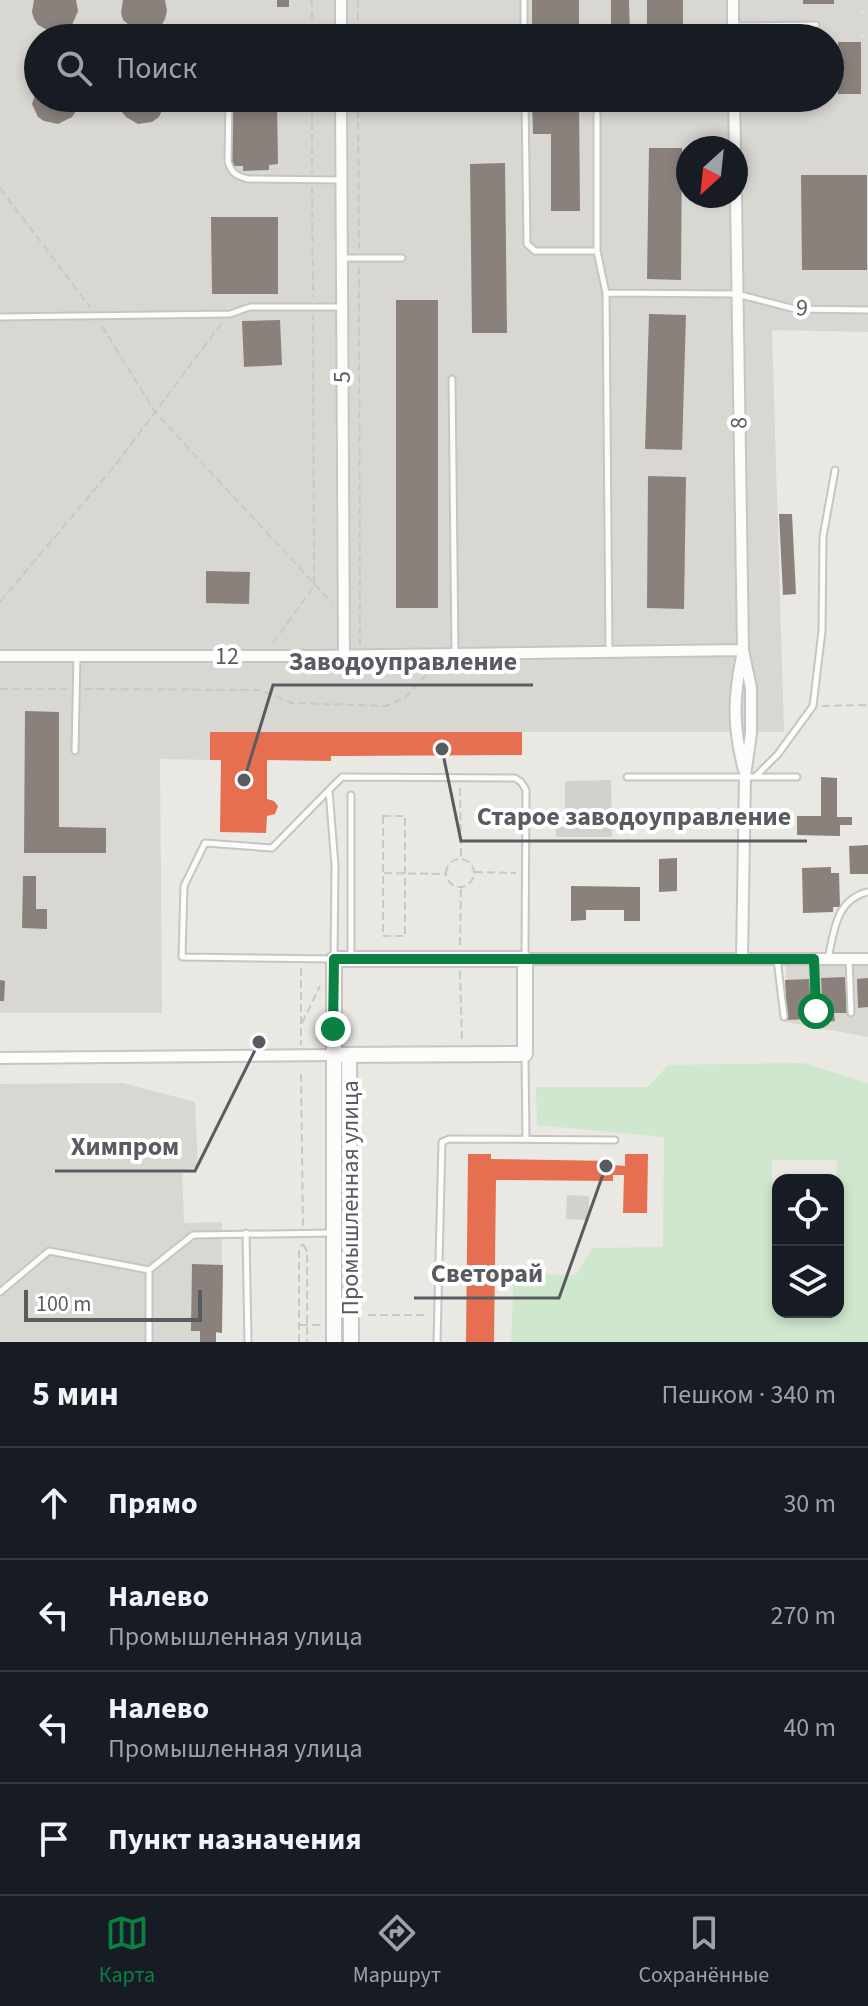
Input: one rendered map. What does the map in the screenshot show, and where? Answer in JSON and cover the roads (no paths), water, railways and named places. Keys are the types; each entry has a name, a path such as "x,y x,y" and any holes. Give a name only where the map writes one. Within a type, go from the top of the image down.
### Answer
{"street":[{"path":"341,0 341,24"},
{"path":"733,0 733,24"},
{"name":"5","path":"341,112 344,656"},
{"path":"734,112 735,136"},
{"name":"8","path":"736,208 743,650"},
{"path":"743,650 735,689 735,733 750,776"},
{"path":"742,959 751,733 751,688 743,650"},
{"name":"12","path":"0,656 360,656 743,650"},
{"path":"334,959 868,959"},
{"name":"Промышленная улица","path":"334,959 334,1342"},
{"path":"525,959 525,1054"},
{"name":"Промышленная улица","path":"0,1058 525,1054"},
{"name":"Промышленная улица","path":"349,1055 351,1342"},
{"path":"334,1233 350,1233"}],"lane":[{"path":"524,0 524,24"},
{"path":"229,112 228,162 231,171 248,179 341,180"},
{"path":"525,112 527,244 535,251 597,251"},
{"path":"597,114 597,251 606,293 609,652"},
{"path":"342,258 402,258"},
{"name":"9","path":"606,293 737,294 795,309 868,310"},
{"path":"0,317 230,314 250,307 342,307"},
{"path":"450,654 452,379"},
{"path":"750,776 787,743 813,706 822,631 823,537 835,470"},
{"path":"75,751 77,656"},
{"path":"329,790 335,866 334,959 182,957 184,886 205,843 272,848 329,790 342,777 515,778 526,790 525,959"},
{"path":"627,777 797,777"},
{"path":"351,795 351,959"},
{"path":"828,959 835,925 844,905 853,895 868,892"},
{"path":"777,959 784,1017"},
{"path":"814,959 816,1011"},
{"path":"849,959 851,1013"},
{"path":"525,1054 526,1139"},
{"path":"437,1342 442,1142 449,1139 615,1140"},
{"path":"246,1233 248,1342"},
{"path":"0,1292 49,1251 149,1270 193,1235 334,1233"},
{"path":"149,1270 149,1342"}],"railway":[{"path":"863,0 863,37"}],"place":[{"name":"Старое заводоуправление","path":"442,749"},
{"name":"Заводоуправление","path":"244,780"},
{"name":"Химпром","path":"259,1042"},
{"name":"Светорай","path":"606,1166"}]}
